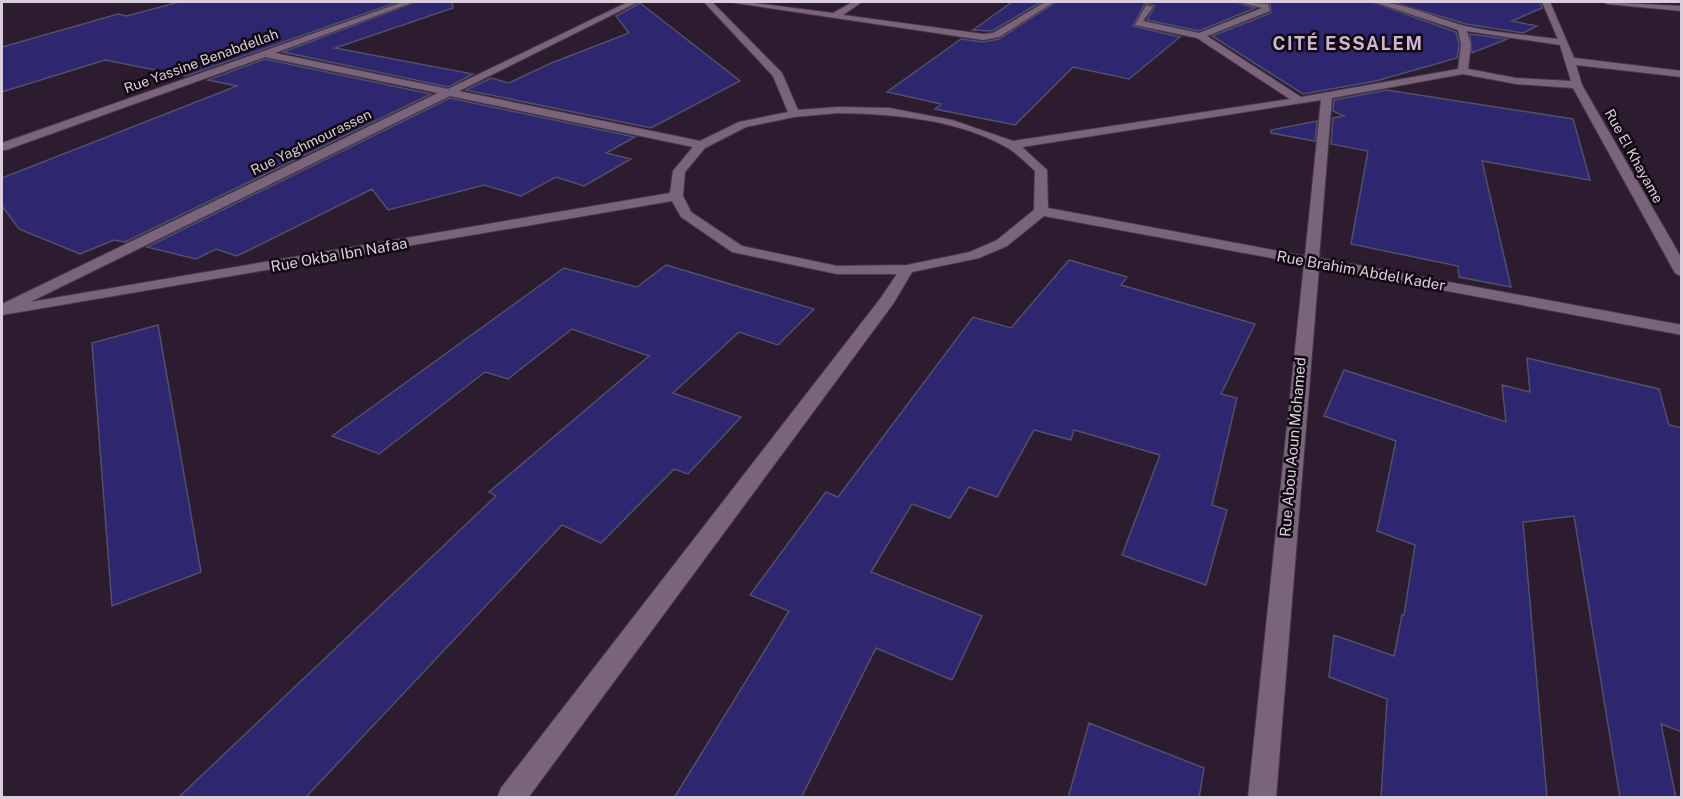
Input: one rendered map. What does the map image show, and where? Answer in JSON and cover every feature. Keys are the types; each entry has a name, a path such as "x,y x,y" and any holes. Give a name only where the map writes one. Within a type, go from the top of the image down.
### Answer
{"street":[{"name":"Rue Yassine Benabdellah","path":"2,147 261,53 410,2"},
{"name":"Rue Yaghmourassen","path":"2,311 634,2"},
{"path":"708,2 778,75 794,114"},
{"path":"733,2 991,37 1050,2"},
{"path":"836,15 858,2"},
{"path":"1200,36 1267,9 1265,6 1242,2"},
{"path":"1378,2 1462,28 1564,43"},
{"name":"Rue El Khayame","path":"1546,2 1564,43 1577,85 1682,273"},
{"path":"1607,2 1682,9"},
{"path":"1149,7 1138,23 1200,36 1299,100"},
{"path":"1462,28 1466,45 1463,71"},
{"path":"261,53 700,146"},
{"path":"1570,60 1682,74"},
{"path":"1012,145 1327,96 1463,71 1516,81 1577,85"},
{"name":"Rue Abou Aoun Mohamed","path":"1262,798 1327,96"},
{"path":"838,110 890,111 948,122 985,133 1012,145 1041,170 1041,211 1002,243 974,255 907,269 837,270 737,249 686,214 676,196 679,171 700,146 743,124 794,114 838,110"},
{"name":"Rue Okba Ibn Nafaa","path":"2,311 676,196"},
{"name":"Rue Brahim Abdel Kader","path":"1041,211 1682,330"},
{"path":"511,798 886,301 907,269"}],"building":[{"path":"179,2 398,2 186,76 105,60 2,92 2,47 118,14 127,16"},
{"path":"416,2 452,2 453,8 335,48 473,74 448,87 283,52"},
{"path":"1012,2 1041,2 992,31 973,30"},
{"path":"1056,2 1236,2 1255,8 1199,31 1147,20 1155,6 1145,3 1133,26 1180,37 1129,79 1073,67 1015,125 935,109 941,104 887,92 961,39 983,42 999,39"},
{"path":"1264,2 1372,2 1456,32 1459,45 1457,58 1376,81 1303,94 1212,36 1271,13 1270,3"},
{"path":"1392,2 1540,2 1542,8 1512,21 1537,26 1523,33 1466,24"},
{"path":"640,3 740,81 651,128 466,90 491,78 509,83 549,64 629,33 616,16"},
{"path":"1470,34 1507,39 1472,53"},
{"path":"265,59 431,94 125,242 114,240 80,254 19,229 2,206 2,178 237,86 208,80"},
{"path":"1387,90 1573,119 1590,180 1482,161 1511,287 1459,277 1458,266 1351,244 1368,151 1331,144 1333,118 1344,116 1333,111 1334,100"},
{"path":"450,98 635,137 606,153 631,159 584,186 556,177 521,196 484,185 388,210 372,189 237,256 216,249 196,259 147,247"},
{"path":"1317,121 1315,141 1271,133 1271,130"},
{"path":"1069,260 1127,277 1121,285 1255,324 1221,394 1237,398 1212,505 1227,510 1206,585 1122,555 1160,455 1074,430 1071,440 1034,430 997,497 969,487 950,518 912,504 871,572 982,616 952,680 876,648 801,798 674,798 789,611 750,595 826,492 838,497 973,317 1011,328"},
{"path":"666,265 814,309 778,345 739,332 673,393 741,417 688,474 674,469 601,543 562,525 305,798 178,798 496,496 489,492 649,356 572,329 508,379 485,372 379,454 332,436 564,268 637,287"},
{"path":"158,325 201,572 112,606 92,343"},
{"path":"1527,358 1659,389 1669,425 1682,428 1682,732 1661,724 1676,798 1620,798 1574,516 1523,522 1547,798 1381,798 1387,699 1329,677 1334,635 1394,656 1402,615 1404,615 1415,545 1377,531 1396,441 1324,416 1344,370 1506,422 1502,385 1530,392"},
{"path":"1089,723 1204,768 1199,798 1068,798"}],"district":[{"name":"CITÉ ESSALEM","path":"1348,44"}]}
